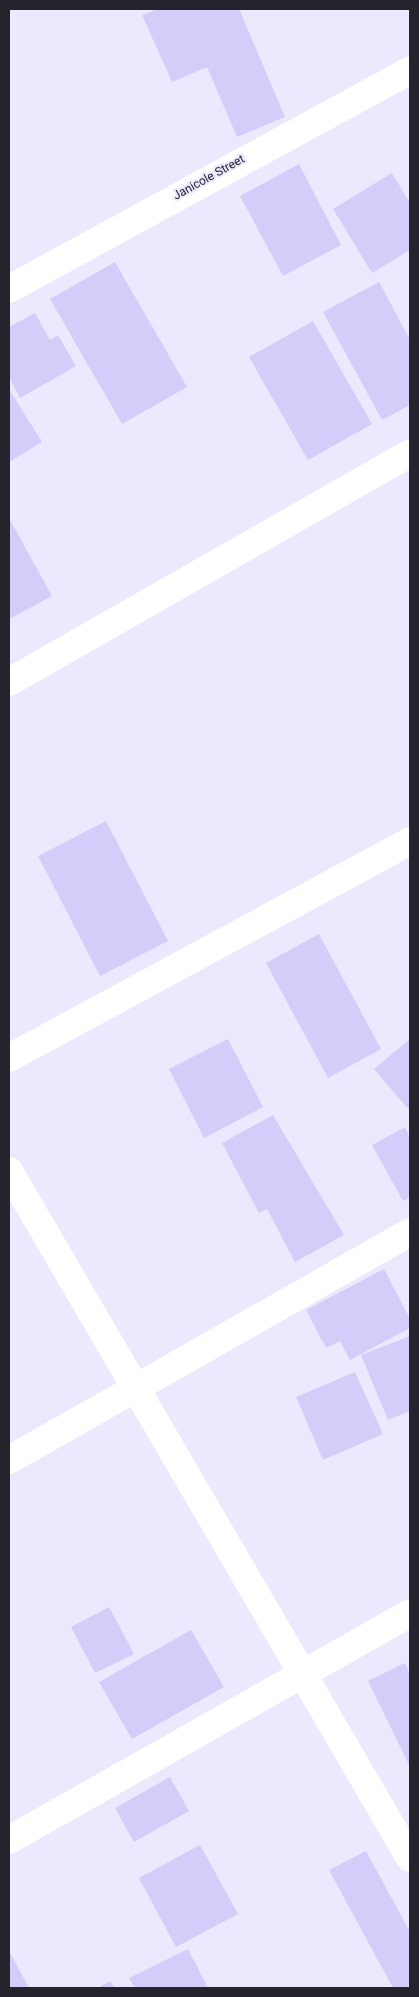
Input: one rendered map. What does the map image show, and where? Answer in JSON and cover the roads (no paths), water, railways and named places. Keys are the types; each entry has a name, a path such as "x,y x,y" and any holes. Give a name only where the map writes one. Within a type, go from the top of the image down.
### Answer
{"street":[{"name":"Janicole Street","path":"9,289 410,70"},
{"path":"9,682 410,453"},
{"path":"9,1058 410,841"},
{"path":"9,1171 136,1384 410,1858"},
{"path":"9,1460 136,1384 410,1232"},
{"path":"9,1840 410,1613"}]}
